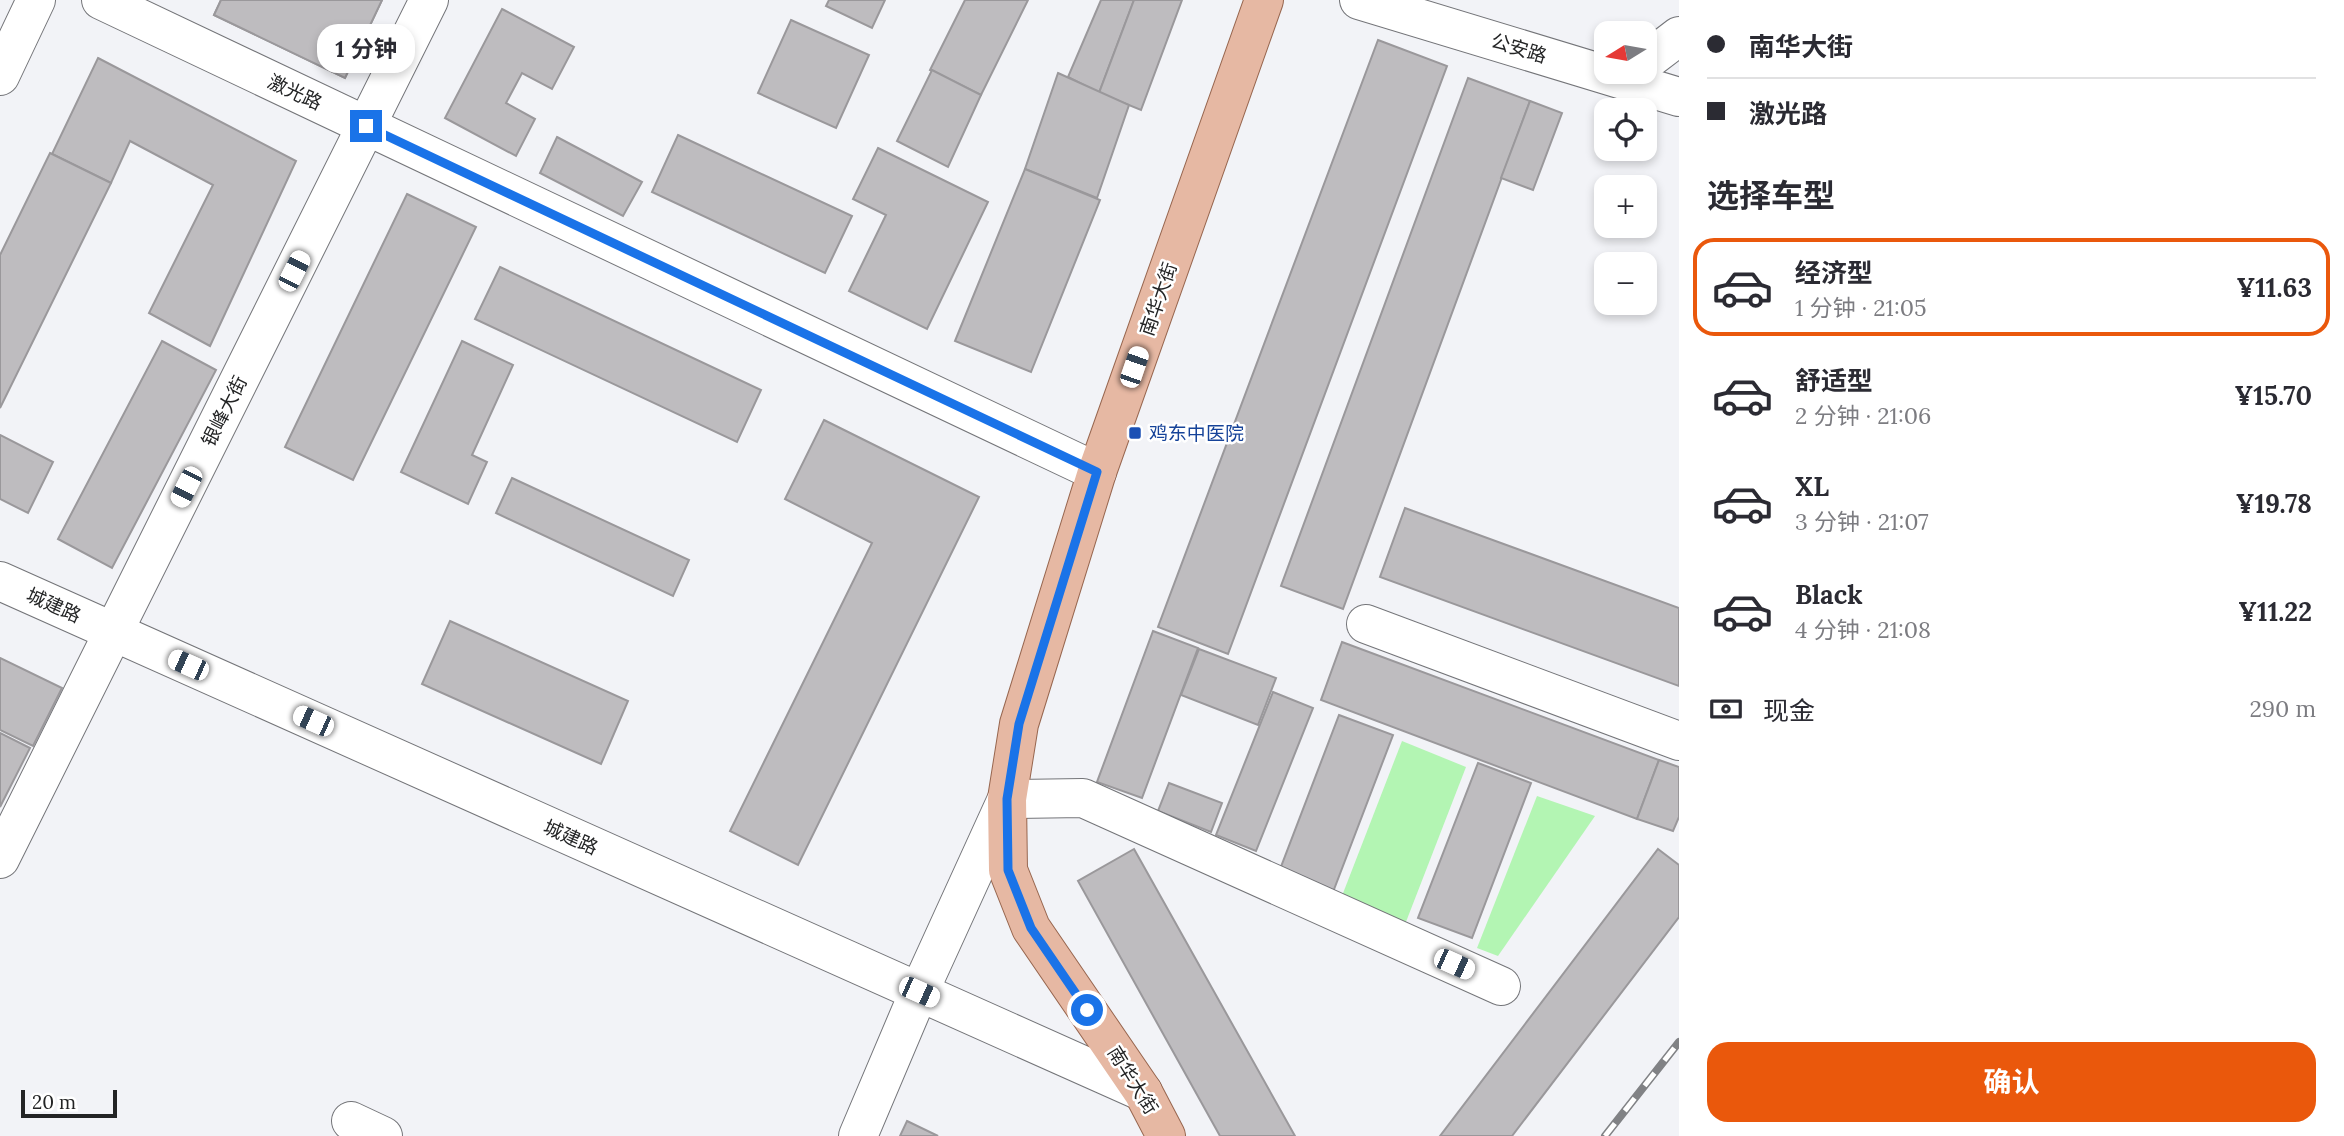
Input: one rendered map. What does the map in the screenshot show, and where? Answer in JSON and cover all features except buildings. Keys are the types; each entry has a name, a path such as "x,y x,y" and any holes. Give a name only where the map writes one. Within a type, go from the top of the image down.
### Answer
{"main road":[{"name":"南华大街","path":"1166,1136 1143,1092 1031,928 1008,870 1007,799 1019,724 1097,472 1264,0"}],"street":[{"path":"0,76 36,0"},
{"name":"激光路","path":"101,0 1097,472"},
{"name":"银峰大街","path":"0,859 429,0"},
{"name":"公安路","path":"1359,0 1594,61"},
{"path":"1657,53 1679,36"},
{"name":"公安路","path":"1656,84 1679,97"},
{"name":"城建路","path":"0,581 1143,1092"},
{"path":"1366,624 1679,741"},
{"path":"858,1136 919,992 1007,799 1083,797 1501,986"}],"green space":[{"path":"1402,741 1466,767 1404,927 1340,901"},
{"path":"1537,796 1595,816 1498,956 1477,948"}],"railway":[{"path":"1605,1136 1679,1042"}],"place":[{"name":"鸡东中医院","path":"1135,433"}],"route":[{"path":"366,126 1097,472 1019,724 1007,799 1008,870 1031,928 1087,1010"}]}
